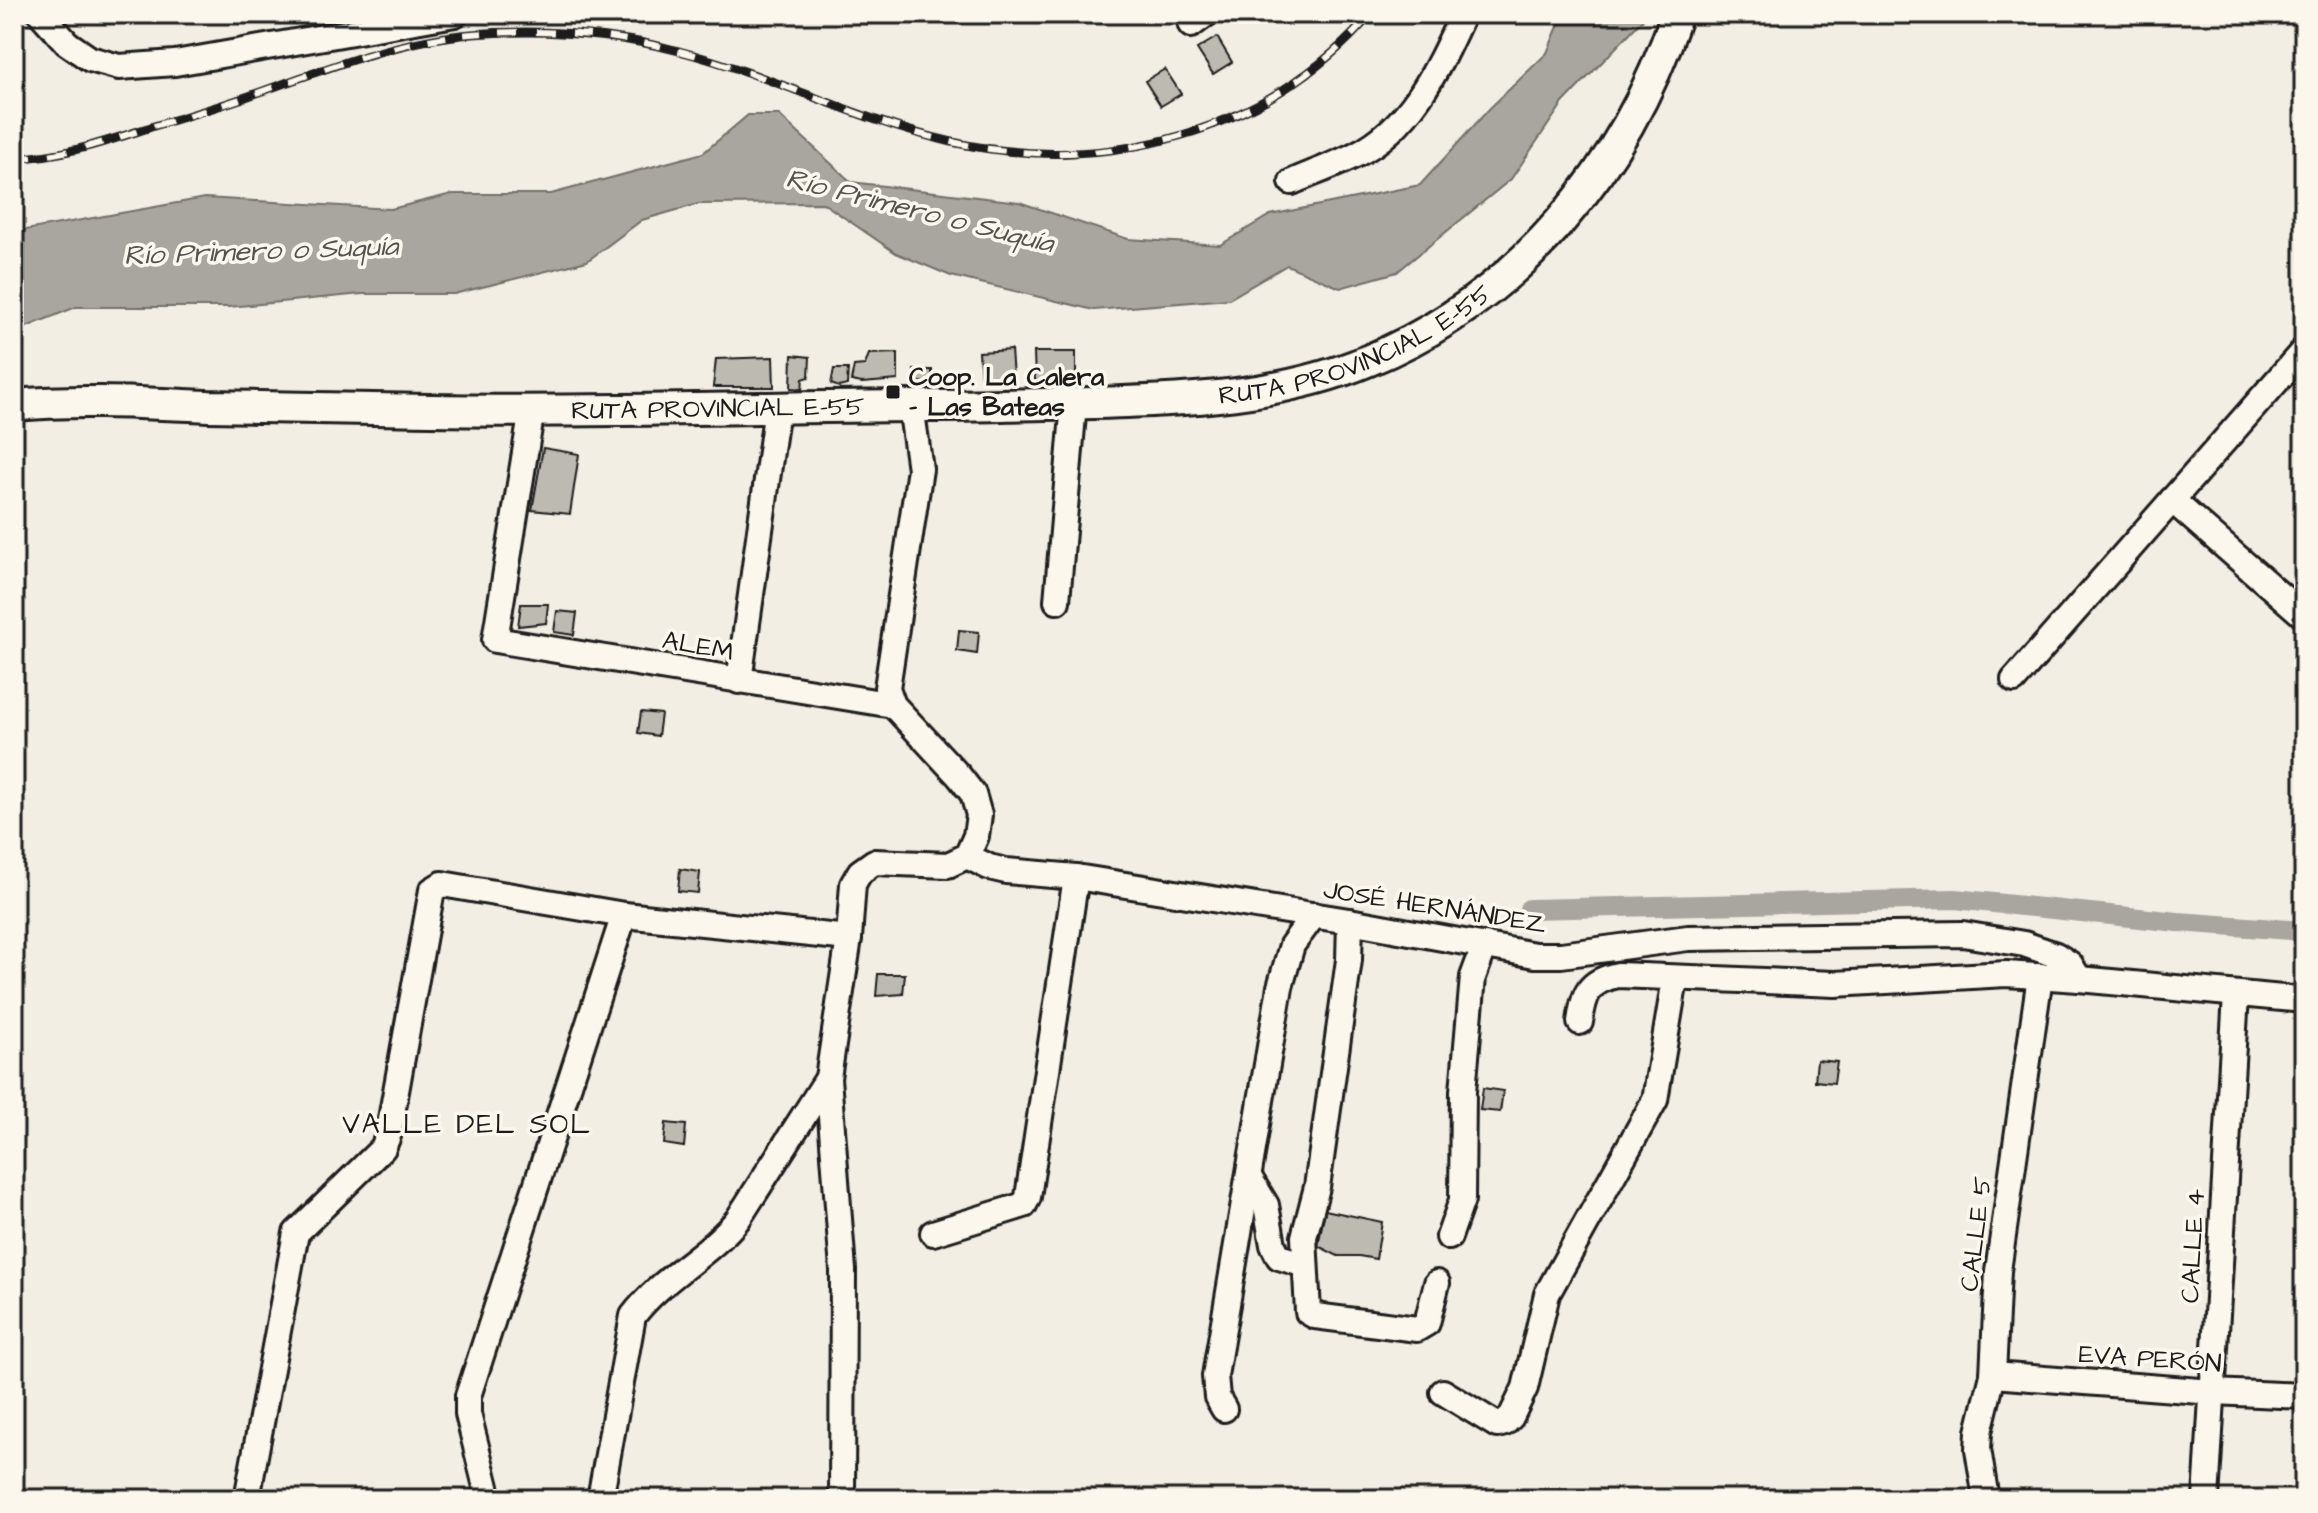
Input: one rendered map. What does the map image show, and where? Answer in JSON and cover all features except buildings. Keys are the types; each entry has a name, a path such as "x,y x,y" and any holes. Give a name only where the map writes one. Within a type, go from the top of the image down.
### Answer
{"main road":[{"name":"RUTA PROVINCIAL E-55","path":"14,405 86,401 271,408 911,406 1210,397 1292,384 1370,360 1460,313 1539,247 1588,188 1626,130 1677,14"}],"street":[{"path":"41,14 67,43 90,59 119,67 175,63 455,14"},
{"path":"1292,182 1356,155 1402,119 1430,82 1463,14"},
{"path":"2014,680 2304,350"},
{"path":"1057,601 1074,403"},
{"path":"842,1499 843,1270 828,1078 849,938 853,884 860,872 874,862 948,865 967,856 976,836 979,815 973,794 893,705 887,688 920,469 911,406"},
{"path":"739,681 777,408"},
{"name":"ALEM","path":"532,409 495,640 893,705"},
{"path":"2172,500 2304,616"},
{"name":"JOSÉ HERNÁNDEZ","path":"967,856 1006,871 1076,877 1350,921 1535,955 1561,955 1688,938 1963,934 2024,944 2056,955 2070,964 2079,979"},
{"path":"933,1233 1024,1205 1028,1197 1076,877"},
{"path":"247,1499 296,1233 383,1148 388,1136 432,890 442,884 624,915 849,938"},
{"path":"489,1499 468,1414 468,1396 624,915"},
{"path":"1224,1409 1217,1397 1215,1376 1285,963 1292,945 1314,915"},
{"path":"1350,921 1349,960 1317,1187 1304,1237 1308,1312 1315,1316 1417,1329 1427,1323 1437,1283"},
{"path":"1449,1237 1462,1200 1463,1091 1473,977 1485,945"},
{"path":"1580,1022 1582,1004 1593,985 1604,978 1618,975 1835,984 2006,974 2304,1000"},
{"name":"CALLE 5","path":"1986,1499 1978,1449 1979,1432 1993,1375 1998,1271 2040,976"},
{"path":"1443,1392 1497,1425 1505,1423 1516,1408 1528,1379 1547,1294 1655,1100 1675,979"},
{"name":"CALLE 4","path":"2206,1499 2236,995"},
{"path":"600,1499 633,1316 648,1296 722,1239 828,1078"},
{"path":"1249,1177 1266,1205 1273,1245 1279,1257 1305,1265"},
{"name":"EVA PERÓN","path":"1993,1375 2304,1396"}],"water":[{"name":"Río Primero o Suquía","path":"1563,14 1648,14 1563,103 1511,179 1397,272 1340,288 1287,265 1229,299 1094,310 951,276 896,253 823,203 698,204 642,220 587,261 454,294 362,294 229,307 76,307 14,332 14,232 205,198 391,209 452,194 551,194 703,153 748,115 779,115 851,182 1019,202 1128,239 1220,245 1270,215 1420,185 1490,108 1547,53"}],"waterway":[{"path":"1529,909 1955,899 2178,922 2304,931"}],"railway":[{"path":"14,158 50,155 102,142 385,50 443,37 524,32 602,36 679,51 748,72 883,122 952,142 1009,151 1067,153 1124,148 1180,136 1233,116 1284,89 1330,55 1371,14"}],"place":[{"name":"Coop. La Calera - Las Bateas","path":"893,392"}],"district":[{"name":"VALLE DEL SOL","path":"467,1124"}]}
